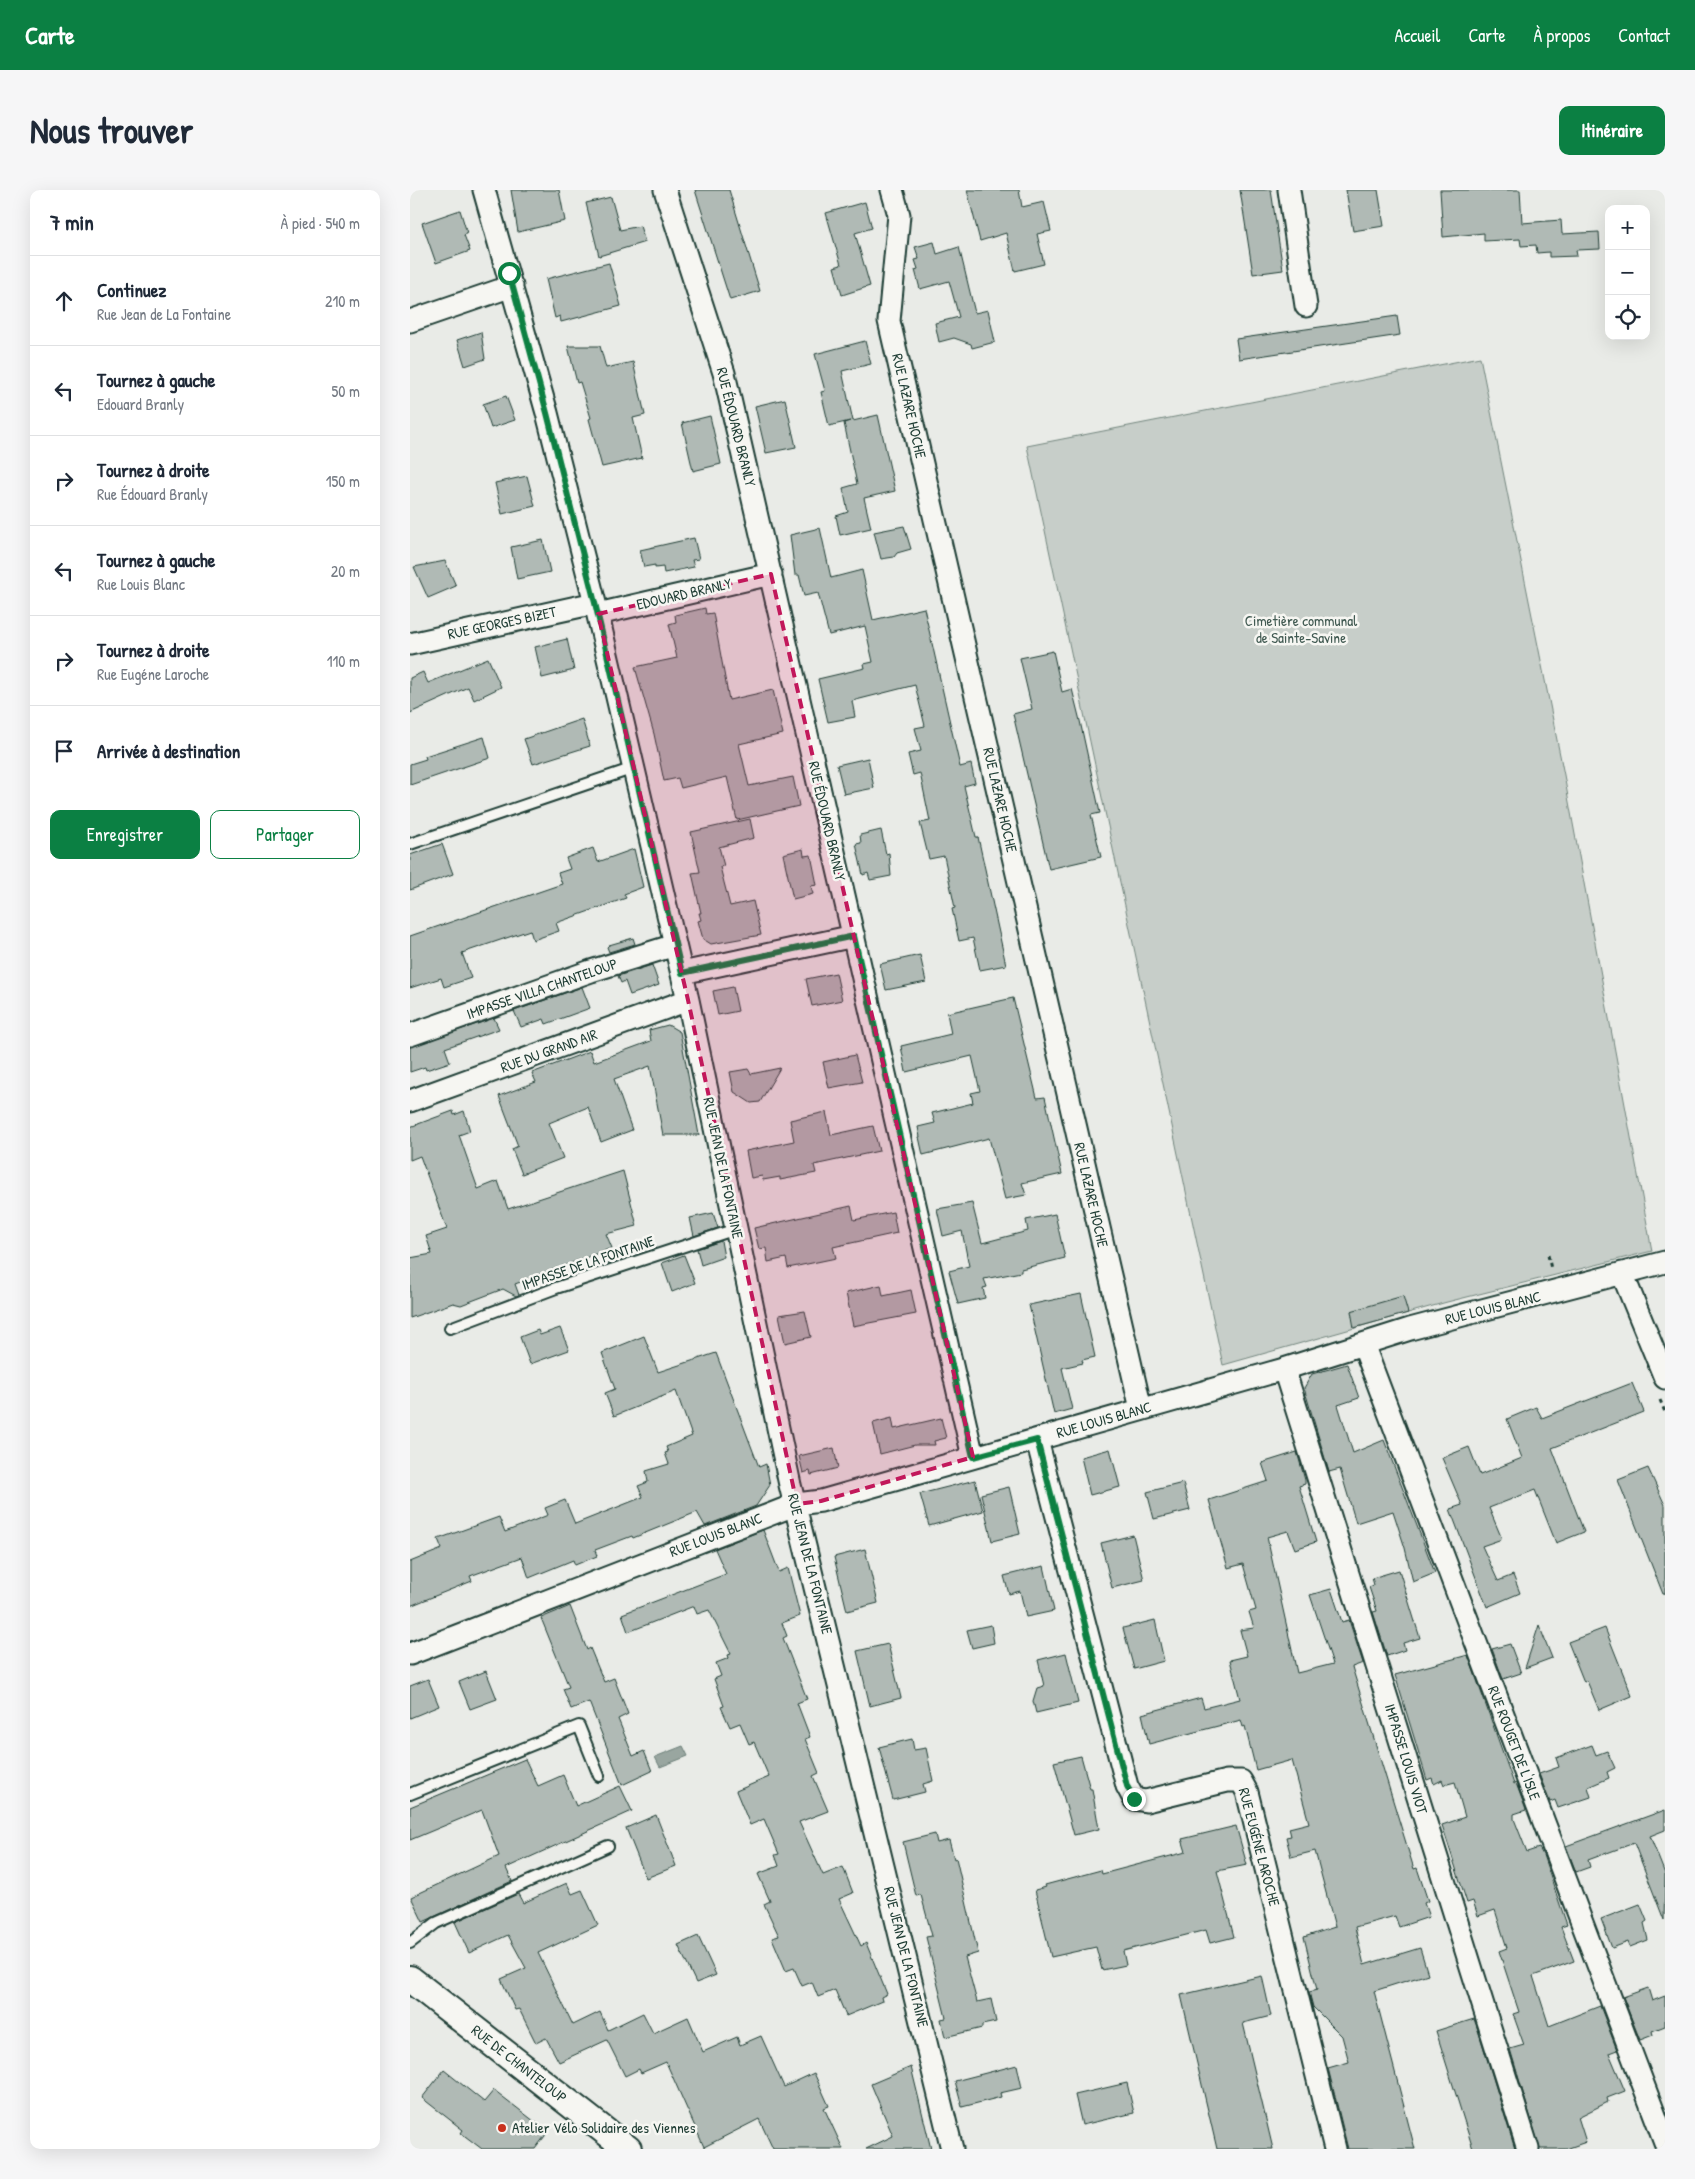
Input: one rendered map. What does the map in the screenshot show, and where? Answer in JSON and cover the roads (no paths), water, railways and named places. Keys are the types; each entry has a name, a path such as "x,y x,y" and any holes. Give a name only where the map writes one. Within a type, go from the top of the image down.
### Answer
{"street":[{"name":"RUE JEAN DE LA FONTAINE","path":"484,190 512,286 596,609 634,768 688,1000 790,1485 797,1504 952,2149"},
{"name":"RUE ÉDOUARD BRANLY","path":"665,190 724,373 973,1457"},
{"name":"RUE LAZARE HOCHE","path":"892,190 899,215 889,320 1141,1409"},
{"path":"1289,190 1306,306"},
{"path":"410,321 512,286"},
{"name":"EDOUARD BRANLY","path":"596,609 770,574"},
{"name":"RUE GEORGES BIZET","path":"410,644 596,609"},
{"path":"682,973 854,936"},
{"name":"IMPASSE VILLA CHANTELOUP","path":"410,1035 591,971 675,945"},
{"name":"RUE DU GRAND AIR","path":"410,1101 688,1000"},
{"name":"RUE LOUIS BLANC","path":"410,1654 797,1504 821,1501 1037,1440 1363,1344 1622,1272 1665,1262"},
{"path":"1622,1272 1665,1378"},
{"name":"RUE ROUGET DE L'ISLE","path":"1363,1344 1665,2142"},
{"name":"IMPASSE LOUIS VIOT","path":"1284,1368 1528,2149"},
{"name":"RUE EUGÉNE LAROCHE","path":"1037,1440 1127,1786 1134,1799 1146,1801 1227,1781 1241,1781 1247,1792 1335,2149"},
{"name":"RUE DE CHANTELOUP","path":"410,1979 628,2149"}],"lane":[{"path":"410,844 634,768"},
{"name":"IMPASSE DE LA FONTAINE","path":"450,1328 556,1288 736,1229"},
{"path":"410,1794 579,1726 599,1776"},
{"path":"410,1943 436,1923 608,1846"}],"place":[{"name":"Atelier Vélo Solidaire des Viennes","path":"502,2128"}],"park label":[{"name":"Cimetière communal de Sainte-Savine","path":"1301,630"}]}
